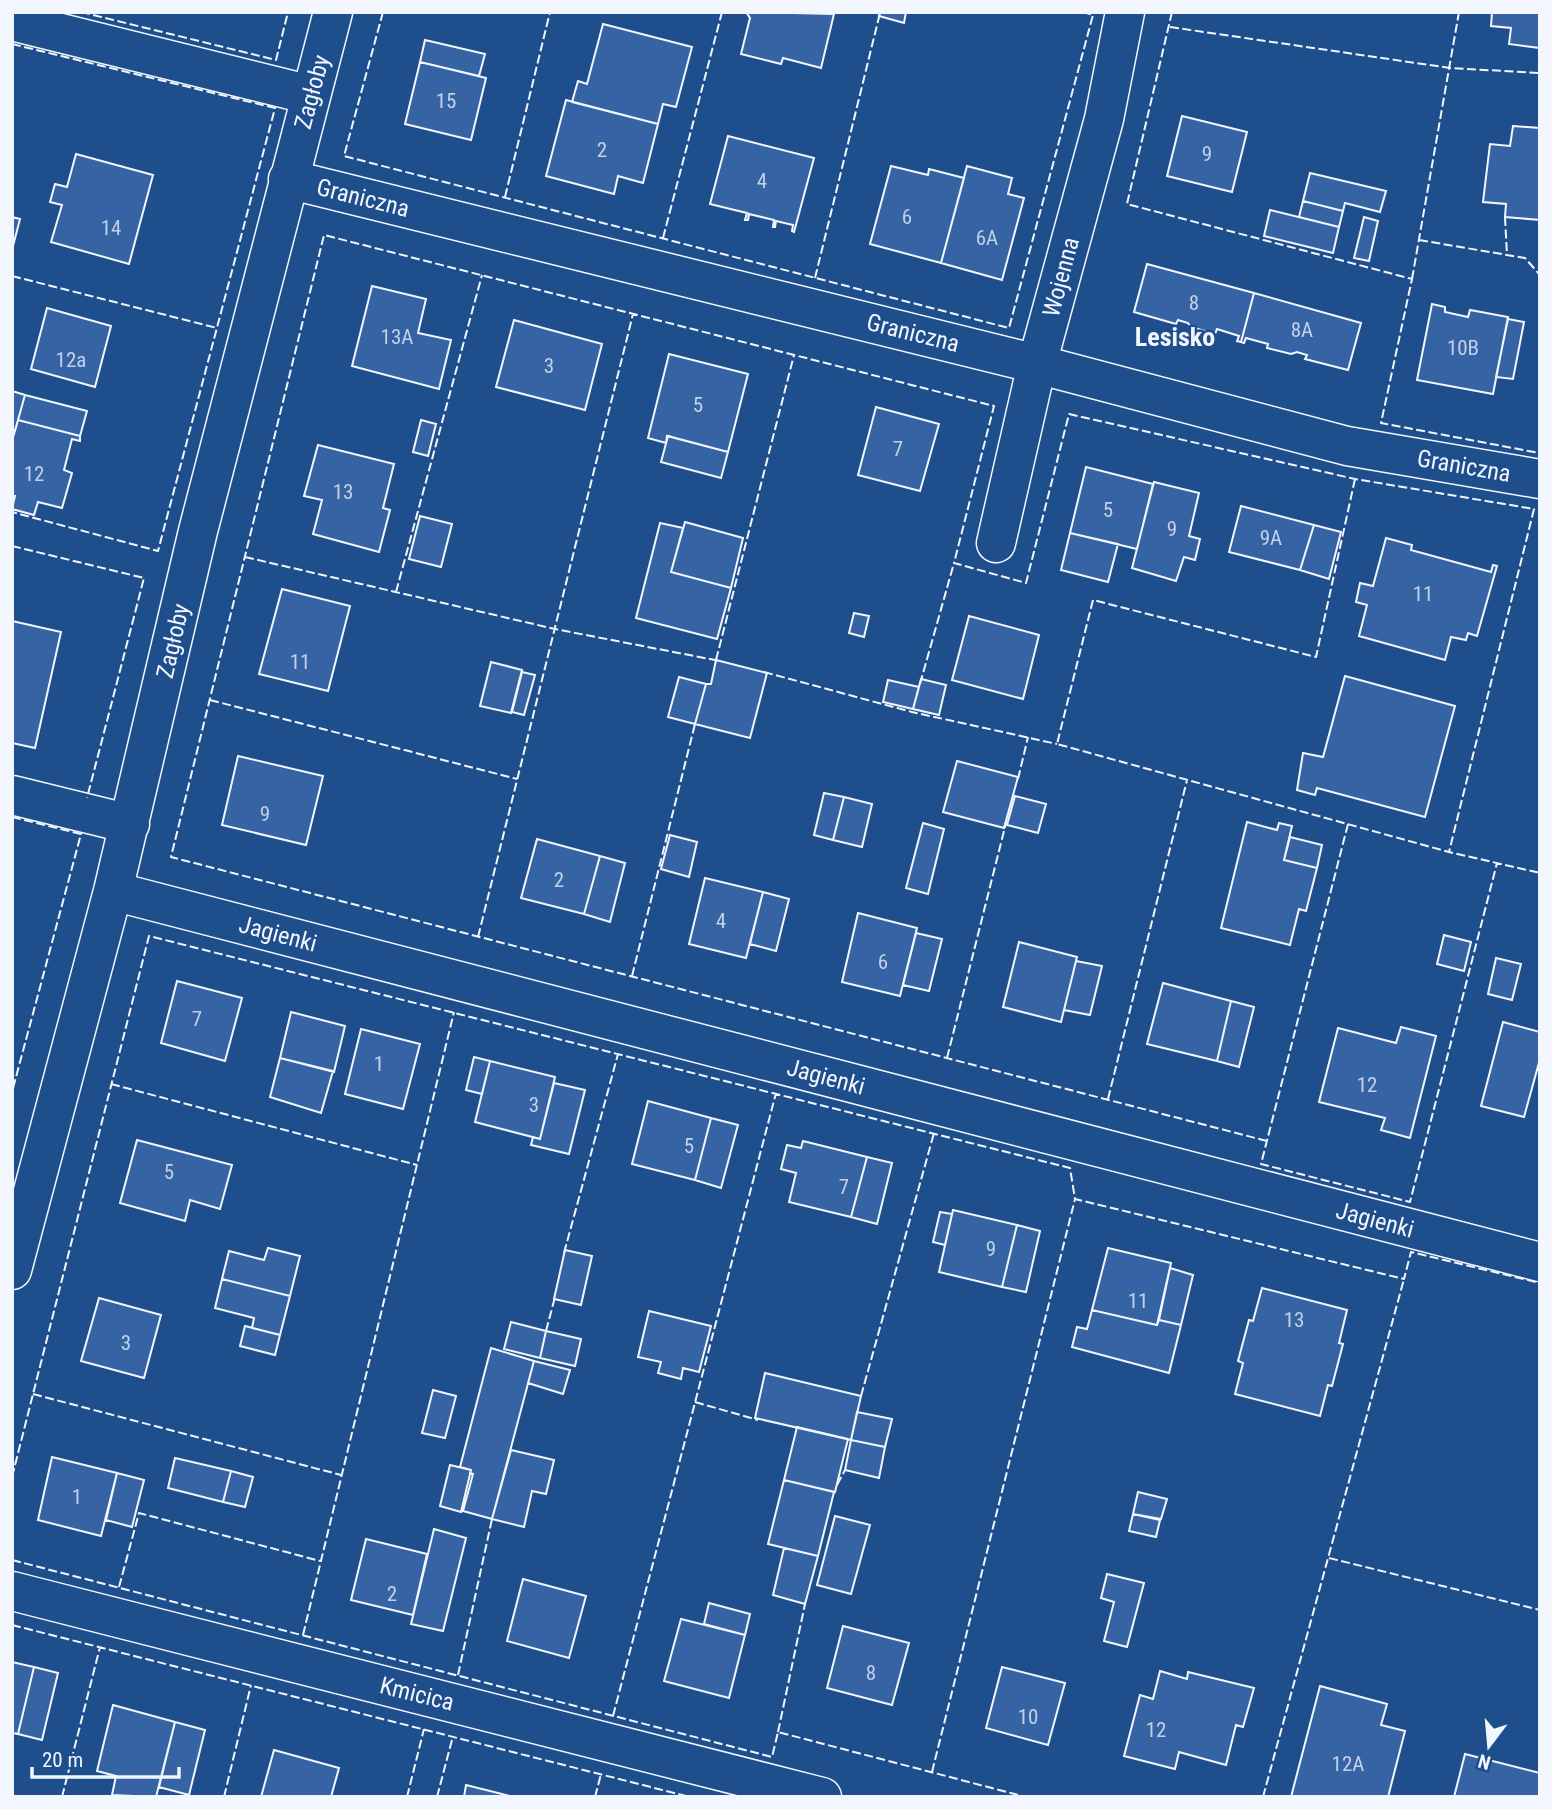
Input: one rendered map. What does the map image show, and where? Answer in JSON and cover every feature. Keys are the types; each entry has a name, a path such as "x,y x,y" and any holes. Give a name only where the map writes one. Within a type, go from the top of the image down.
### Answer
{"street":[{"name":"Zagłoby","path":"12,1270 113,891 198,531 333,12"},
{"name":"Wojenna","path":"996,543 1037,364 1104,119 1125,12"},
{"path":"12,21 311,95"},
{"name":"Graniczna","path":"288,179 1037,364 1347,446 1540,479"},
{"path":"12,794 130,824"},
{"name":"Jagienki","path":"113,891 1540,1262"},
{"name":"Kmicica","path":"12,1591 822,1797"}],"building":[{"path":"746,12 834,14 821,68 783,58 781,64 741,54 750,18"},
{"path":"880,12 906,12 904,23 879,16"},
{"path":"1492,12 1540,12 1540,48 1509,44 1511,28 1491,26"},
{"path":"603,24 692,47 676,107 663,104 658,124 572,102 578,81 587,84"},
{"path":"425,40 485,54 479,76 420,62"},
{"path":"420,62 486,78 471,140 405,124"},
{"path":"566,100 658,124 643,183 618,176 614,194 546,176"},
{"path":"1182,116 1247,132 1232,192 1167,176"},
{"path":"1513,126 1540,128 1540,220 1505,217 1506,204 1483,202 1490,144 1510,146"},
{"path":"728,136 814,158 794,232 793,225 776,221 773,227 774,220 749,214 748,220 745,220 747,213 710,204"},
{"path":"76,154 153,175 129,264 51,242 62,205 50,202 55,184 67,187"},
{"path":"891,166 928,175 929,169 964,178 941,263 870,244"},
{"path":"967,166 1012,178 1008,194 1024,198 1002,280 941,263"},
{"path":"1310,173 1386,191 1380,212 1345,203 1343,211 1303,201"},
{"path":"1303,201 1343,211 1339,227 1299,217"},
{"path":"1270,210 1339,227 1333,253 1264,236"},
{"path":"12,217 20,219 12,250"},
{"path":"1364,217 1378,221 1369,261 1354,258"},
{"path":"1147,264 1254,293 1241,342 1237,341 1239,336 1217,329 1215,334 1178,320 1176,324 1134,312"},
{"path":"372,286 426,299 418,333 451,340 439,389 352,366"},
{"path":"1254,293 1361,323 1348,370 1305,359 1307,355 1297,352 1291,354 1267,348 1268,344 1246,338 1244,343 1241,342"},
{"path":"1432,304 1445,307 1445,312 1468,317 1470,310 1508,317 1493,394 1417,380"},
{"path":"47,308 111,326 95,387 31,369"},
{"path":"1508,319 1524,322 1513,379 1496,377"},
{"path":"514,320 602,344 585,410 496,387"},
{"path":"669,354 748,374 728,452 667,436 666,443 648,438"},
{"path":"12,391 25,395 15,431 12,430"},
{"path":"25,395 87,411 80,436 18,420"},
{"path":"876,407 939,424 920,491 858,475"},
{"path":"18,420 80,436 80,441 72,439 64,470 72,473 62,508 38,502 34,515 12,509 15,496 12,495 12,441"},
{"path":"421,420 436,424 428,456 413,452"},
{"path":"668,436 728,452 721,478 661,462"},
{"path":"318,445 394,464 383,508 390,510 379,552 313,534 322,500 304,496"},
{"path":"1086,467 1153,484 1137,549 1070,533"},
{"path":"1154,482 1199,493 1189,536 1200,539 1195,560 1184,557 1176,581 1132,568"},
{"path":"1241,506 1314,525 1300,570 1229,552"},
{"path":"420,516 452,524 441,567 409,559"},
{"path":"685,522 743,538 731,588 671,572"},
{"path":"660,523 683,528 671,572 731,588 717,639 636,618"},
{"path":"1314,525 1341,532 1329,579 1300,570"},
{"path":"1070,533 1118,544 1108,582 1061,570"},
{"path":"1386,538 1412,545 1411,550 1491,572 1493,565 1497,566 1477,636 1468,633 1466,640 1451,637 1445,660 1359,636 1367,605 1356,602 1360,583 1373,586"},
{"path":"282,589 350,606 328,691 259,674"},
{"path":"854,613 869,616 864,637 849,633"},
{"path":"969,616 1039,635 1023,699 952,680"},
{"path":"12,621 61,632 35,748 12,743"},
{"path":"716,660 767,673 750,738 695,724 706,684 711,684"},
{"path":"491,662 522,670 511,713 480,706"},
{"path":"522,672 535,675 524,715 512,712"},
{"path":"1345,676 1455,706 1425,817 1317,788 1315,795 1297,790 1303,753 1323,757"},
{"path":"679,677 706,684 695,724 668,717"},
{"path":"921,679 946,685 939,715 913,709"},
{"path":"888,680 919,687 913,709 883,702"},
{"path":"238,756 323,776 306,845 222,825"},
{"path":"957,761 1018,777 1004,828 943,812"},
{"path":"824,793 844,797 833,840 814,835"},
{"path":"1015,796 1046,804 1038,833 1007,825"},
{"path":"844,797 872,804 862,847 833,840"},
{"path":"1247,822 1277,830 1279,823 1292,826 1284,860 1317,868 1306,911 1299,909 1290,945 1221,928"},
{"path":"923,823 944,829 928,894 906,888"},
{"path":"670,835 697,842 689,877 661,869"},
{"path":"1290,837 1322,845 1317,868 1284,860"},
{"path":"537,839 600,856 584,914 521,898"},
{"path":"600,856 625,863 610,922 584,914"},
{"path":"705,878 763,892 746,958 689,944"},
{"path":"763,892 789,899 776,951 750,944"},
{"path":"858,913 917,928 900,996 842,982"},
{"path":"916,933 942,939 929,991 903,985"},
{"path":"1444,935 1471,942 1464,971 1437,964"},
{"path":"1019,942 1077,957 1061,1022 1003,1007"},
{"path":"1496,958 1521,964 1512,1000 1488,994"},
{"path":"1076,961 1102,966 1090,1015 1064,1010"},
{"path":"177,981 242,998 225,1061 161,1043"},
{"path":"1163,983 1231,1001 1217,1061 1147,1044"},
{"path":"1231,1001 1254,1007 1239,1067 1217,1061"},
{"path":"291,1012 345,1026 334,1072 280,1058"},
{"path":"1503,1022 1540,1032 1540,1059 1524,1117 1481,1106"},
{"path":"1401,1027 1436,1036 1410,1138 1381,1130 1385,1118 1319,1102 1338,1028 1396,1043"},
{"path":"361,1029 420,1044 403,1109 345,1094"},
{"path":"474,1057 490,1061 482,1094 466,1090"},
{"path":"280,1058 333,1071 321,1113 270,1097"},
{"path":"490,1061 555,1077 540,1139 475,1122"},
{"path":"554,1083 585,1090 569,1154 531,1145 533,1137 540,1139"},
{"path":"648,1101 711,1118 695,1180 632,1164"},
{"path":"711,1118 738,1125 721,1188 695,1180"},
{"path":"137,1140 232,1165 220,1209 190,1200 185,1221 120,1203"},
{"path":"803,1141 867,1157 851,1217 789,1202 796,1173 781,1169 787,1145 801,1148"},
{"path":"867,1157 892,1163 877,1224 851,1217"},
{"path":"953,1210 1017,1225 1002,1287 939,1272"},
{"path":"940,1212 952,1214 945,1245 933,1242"},
{"path":"1017,1225 1040,1231 1026,1292 1002,1287"},
{"path":"268,1248 300,1256 290,1296 222,1279 229,1251 264,1260"},
{"path":"1108,1248 1171,1263 1157,1325 1092,1310"},
{"path":"565,1250 592,1256 581,1305 554,1299"},
{"path":"1170,1268 1193,1275 1181,1325 1159,1320"},
{"path":"222,1279 290,1296 280,1335 252,1328 254,1318 215,1308"},
{"path":"1262,1288 1347,1310 1339,1343 1343,1344 1332,1386 1328,1385 1320,1416 1235,1394 1243,1363 1238,1361 1249,1320 1253,1321"},
{"path":"99,1298 161,1315 144,1378 81,1361"},
{"path":"1092,1310 1157,1325 1159,1320 1181,1325 1169,1373 1072,1347 1077,1327 1087,1329"},
{"path":"649,1311 711,1326 699,1372 683,1368 681,1379 658,1373 661,1362 638,1357"},
{"path":"511,1322 546,1331 540,1358 504,1349"},
{"path":"245,1326 280,1335 275,1355 240,1346"},
{"path":"546,1331 581,1339 575,1366 540,1358"},
{"path":"491,1348 534,1361 492,1519 463,1511 473,1474 470,1473 471,1470 460,1467"},
{"path":"534,1361 570,1370 563,1394 528,1383"},
{"path":"765,1373 861,1396 851,1440 755,1418"},
{"path":"433,1390 456,1396 445,1438 422,1433"},
{"path":"857,1412 892,1419 885,1447 851,1440"},
{"path":"797,1427 848,1439 835,1492 784,1480"},
{"path":"851,1440 885,1447 879,1478 845,1470"},
{"path":"511,1450 554,1460 546,1494 532,1491 524,1527 492,1519"},
{"path":"52,1457 117,1473 101,1536 38,1520"},
{"path":"175,1458 231,1471 223,1502 168,1488"},
{"path":"450,1465 471,1470 461,1512 440,1506"},
{"path":"231,1471 253,1477 245,1507 223,1502"},
{"path":"117,1473 144,1480 132,1527 106,1520"},
{"path":"784,1480 834,1492 818,1556 768,1544"},
{"path":"1138,1492 1167,1499 1161,1519 1133,1514"},
{"path":"1133,1514 1160,1520 1156,1537 1129,1531"},
{"path":"835,1516 870,1525 851,1594 817,1585"},
{"path":"434,1529 466,1538 443,1631 411,1624"},
{"path":"366,1539 427,1554 413,1615 351,1600"},
{"path":"784,1548 818,1556 805,1604 773,1595"},
{"path":"1107,1574 1144,1583 1127,1647 1104,1641 1114,1602 1101,1598"},
{"path":"523,1579 586,1596 569,1658 507,1641"},
{"path":"709,1603 750,1614 745,1635 704,1624"},
{"path":"681,1619 745,1635 729,1698 664,1681"},
{"path":"843,1626 909,1643 892,1705 827,1688"},
{"path":"12,1662 34,1667 18,1734 12,1733"},
{"path":"34,1667 58,1673 42,1740 18,1734"},
{"path":"1002,1667 1065,1683 1048,1745 986,1728"},
{"path":"1160,1671 1187,1679 1188,1672 1254,1688 1243,1727 1236,1725 1226,1765 1179,1752 1175,1769 1124,1756 1140,1695 1153,1699"},
{"path":"1320,1686 1387,1704 1381,1725 1405,1731 1388,1797 1291,1797"},
{"path":"113,1705 175,1722 156,1797 112,1795 116,1776 97,1771"},
{"path":"175,1722 205,1730 189,1795 159,1787"},
{"path":"274,1750 339,1768 331,1797 261,1797"},
{"path":"1465,1754 1540,1773 1540,1797 1454,1797"},
{"path":"466,1785 514,1797 464,1797"}],"fence":[{"path":"81,12 276,60 288,12"},
{"path":"383,12 344,156 1009,328 1093,15 1083,12"},
{"path":"505,197 550,12"},
{"path":"663,238 722,12"},
{"path":"1172,12 1127,204 1412,279 1381,423 1539,453 1540,451"},
{"path":"1412,279 1459,12"},
{"path":"815,278 880,13"},
{"path":"1170,27 1450,68 1540,73"},
{"path":"12,44 275,108 158,551 12,512"},
{"path":"1505,217 1507,255"},
{"path":"1267,1141 171,857 324,235 994,406 954,563 1026,583 1069,414 1355,479 1534,509 1449,852"},
{"path":"1419,240 1525,258 1540,275"},
{"path":"396,592 482,275"},
{"path":"12,276 217,328"},
{"path":"478,937 633,314"},
{"path":"716,660 794,355"},
{"path":"1355,479 1316,657 1093,600 1057,744 1449,852 1540,873"},
{"path":"12,546 144,578 87,798"},
{"path":"245,557 555,629 720,661"},
{"path":"920,684 954,563"},
{"path":"764,672 912,712 1057,744"},
{"path":"210,700 517,779"},
{"path":"632,976 695,724"},
{"path":"1018,779 1028,737"},
{"path":"1108,1099 1187,780"},
{"path":"12,817 81,834 12,1092"},
{"path":"947,1058 1006,823"},
{"path":"1348,824 1261,1164 1410,1202 1497,863"},
{"path":"12,1477 149,936 1070,1168 1075,1199 1404,1279 1411,1252 1540,1283"},
{"path":"303,1635 454,1012"},
{"path":"564,1253 618,1054"},
{"path":"111,1084 417,1165"},
{"path":"613,1716 776,1093"},
{"path":"861,1396 934,1133"},
{"path":"932,1772 1075,1199"},
{"path":"1263,1797 1404,1279"},
{"path":"546,1331 555,1297"},
{"path":"33,1394 341,1475"},
{"path":"695,1402 758,1420"},
{"path":"837,1485 845,1470"},
{"path":"119,1587 139,1513 320,1561"},
{"path":"458,1675 492,1519"},
{"path":"1329,1558 1540,1610"},
{"path":"12,1560 772,1757 778,1732 1026,1797"},
{"path":"778,1732 805,1604"},
{"path":"12,1625 690,1797"},
{"path":"62,1797 100,1647"},
{"path":"224,1797 251,1685"},
{"path":"407,1797 424,1729"},
{"path":"437,1797 453,1736"},
{"path":"595,1797 601,1774"}],"district":[{"name":"Lesisko","path":"1175,337"}]}
